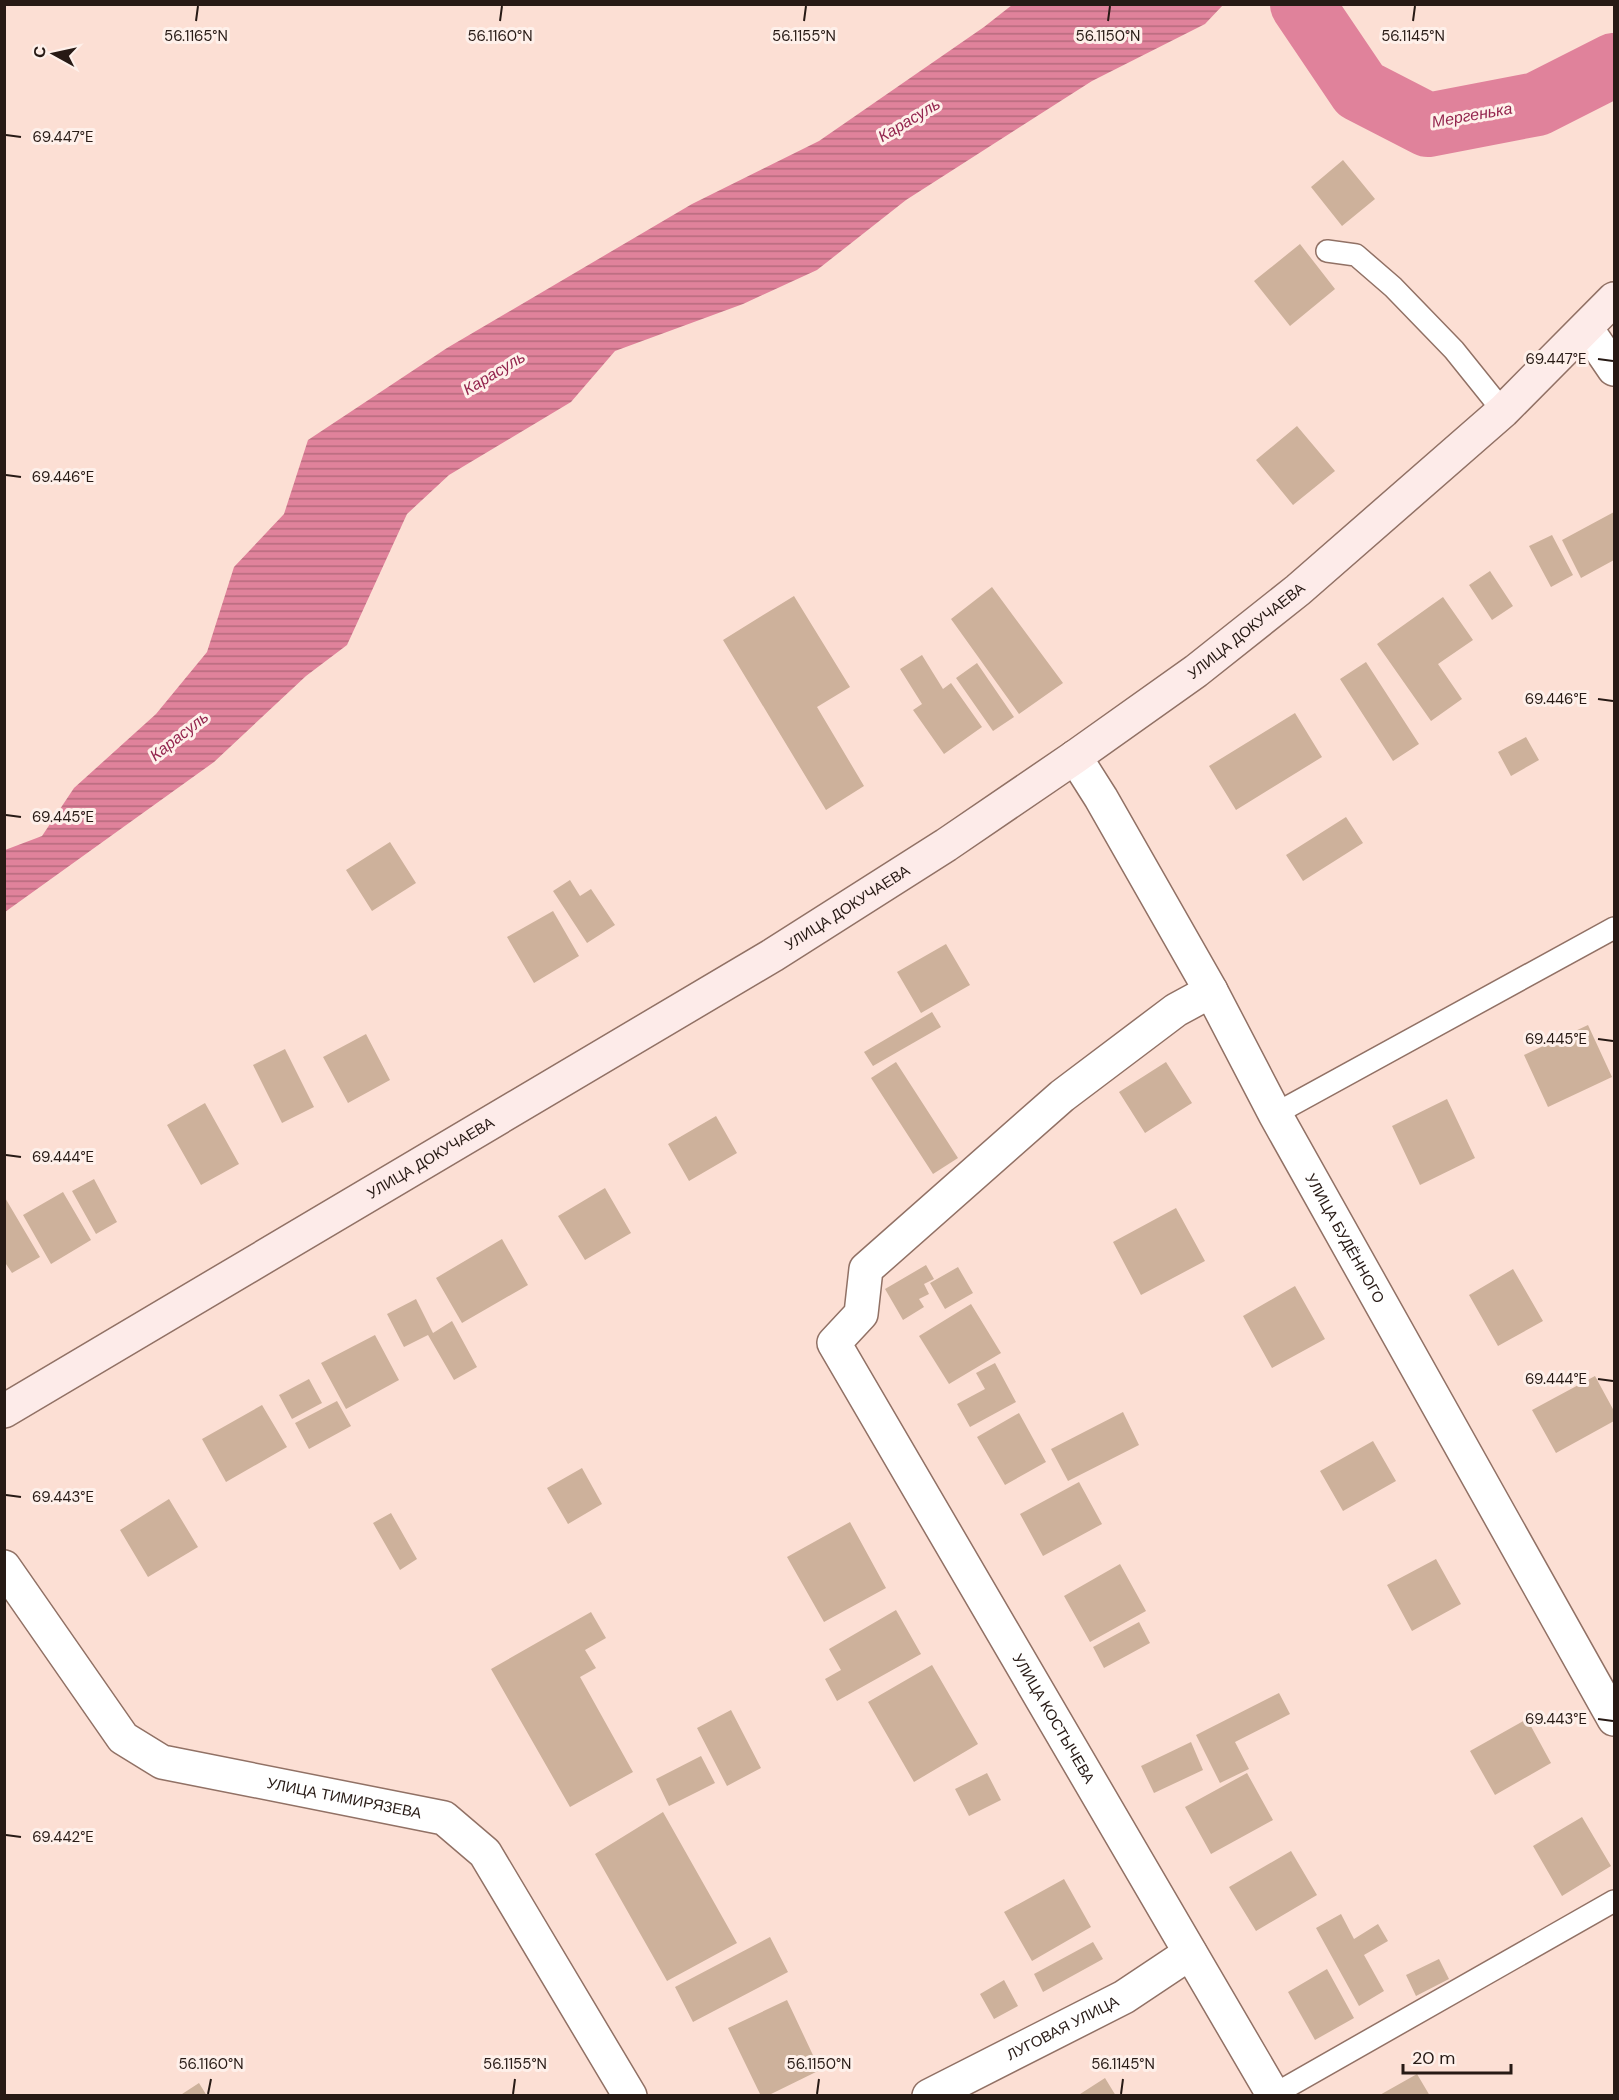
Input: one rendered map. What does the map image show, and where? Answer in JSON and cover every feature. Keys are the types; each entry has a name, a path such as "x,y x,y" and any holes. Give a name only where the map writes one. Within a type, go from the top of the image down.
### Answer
{"main road":[{"name":"УЛИЦА ДОКУЧАЕВА","path":"4,1411 772,955 946,845 1075,757 1196,671 1298,590 1503,411 1614,299"}],"street":[{"path":"1586,328 1614,369"},
{"name":"УЛИЦА БУДЁННОГО","path":"1075,757 1101,798 1211,991 1275,1114 1614,1719"},
{"name":"УЛИЦА КОСТЫЧЕВА","path":"1211,991 1176,1010 1062,1096 873,1262 866,1269 861,1314 834,1343 1273,2095"},
{"name":"УЛИЦА ТИМИРЯЗЕВА","path":"4,1567 123,1738 162,1762 444,1818 484,1853 630,2096"},
{"name":"ЛУГОВАЯ УЛИЦА","path":"929,2096 1124,1997 1190,1953"}],"lane":[{"path":"1327,251 1356,255 1393,286 1455,350 1503,411"},
{"path":"1275,1114 1614,928"},
{"path":"1273,2095 1614,1901"}],"water":[{"name":"Карасуль","path":"1012,5 1223,5 1205,24 1092,81 906,200 817,270 743,304 615,351 571,402 449,475 407,514 347,645 306,676 214,762 5,912 5,850 42,836 74,788 156,714 207,652 234,567 284,514 308,440 447,348 692,204 819,141 984,27"}],"building":[{"path":"1343,160 1375,199 1342,226 1311,187"},
{"path":"1300,244 1335,289 1290,326 1254,281"},
{"path":"1297,426 1335,471 1293,505 1256,460"},
{"path":"1614,512 1614,560 1581,578 1562,540"},
{"path":"1552,535 1573,575 1551,587 1529,546"},
{"path":"1490,571 1513,606 1492,620 1469,585"},
{"path":"992,587 1063,683 1019,714 951,619"},
{"path":"794,596 850,687 817,707 864,786 826,810 723,640"},
{"path":"1443,597 1473,640 1438,664 1462,699 1431,721 1377,644"},
{"path":"922,655 943,689 951,683 982,727 944,754 913,710 922,704 900,669"},
{"path":"1366,662 1419,744 1393,761 1340,679"},
{"path":"977,663 1014,717 993,731 956,678"},
{"path":"1295,713 1322,757 1236,810 1209,766"},
{"path":"1526,737 1539,760 1511,776 1498,752"},
{"path":"1346,817 1363,843 1303,881 1286,855"},
{"path":"390,842 416,883 372,911 346,870"},
{"path":"570,880 580,896 591,889 615,925 587,943 553,891"},
{"path":"553,911 579,956 534,983 507,937"},
{"path":"946,944 970,985 921,1013 897,972"},
{"path":"932,1012 941,1027 873,1066 864,1052"},
{"path":"1588,1025 1612,1077 1548,1107 1524,1055"},
{"path":"366,1034 390,1080 348,1103 323,1057"},
{"path":"285,1049 314,1107 282,1123 253,1065"},
{"path":"896,1062 958,1158 933,1174 871,1078"},
{"path":"1166,1062 1192,1103 1145,1133 1119,1092"},
{"path":"1447,1099 1475,1158 1420,1185 1392,1126"},
{"path":"205,1103 239,1164 201,1185 167,1125"},
{"path":"716,1116 737,1153 689,1181 668,1144"},
{"path":"94,1179 117,1222 96,1234 72,1191"},
{"path":"605,1188 631,1233 585,1260 558,1216"},
{"path":"63,1192 91,1240 51,1264 23,1215"},
{"path":"4,1196 40,1257 12,1273 4,1261"},
{"path":"1176,1208 1205,1261 1141,1295 1113,1242"},
{"path":"502,1239 528,1285 462,1323 436,1278"},
{"path":"926,1265 934,1279 924,1284 929,1294 919,1299 924,1307 903,1320 885,1289"},
{"path":"958,1267 973,1293 945,1309 930,1283"},
{"path":"1513,1269 1543,1321 1498,1346 1469,1295"},
{"path":"1295,1286 1325,1339 1272,1368 1243,1316"},
{"path":"416,1299 433,1333 452,1321 477,1367 454,1380 428,1335 404,1347 387,1314"},
{"path":"971,1304 1001,1353 949,1384 919,1336"},
{"path":"375,1335 399,1380 346,1409 321,1363"},
{"path":"995,1363 1016,1402 970,1427 957,1404 985,1389 976,1373"},
{"path":"1595,1376 1614,1411 1614,1421 1556,1453 1532,1410"},
{"path":"309,1379 322,1403 292,1419 279,1395"},
{"path":"337,1401 351,1426 309,1449 295,1423"},
{"path":"262,1405 287,1447 226,1482 202,1439"},
{"path":"1123,1412 1139,1445 1068,1481 1051,1449"},
{"path":"1019,1413 1046,1462 1005,1485 977,1437"},
{"path":"1373,1441 1396,1481 1343,1511 1320,1471"},
{"path":"582,1468 602,1504 568,1524 547,1488"},
{"path":"1079,1482 1102,1524 1043,1556 1020,1514"},
{"path":"169,1499 198,1547 148,1577 120,1530"},
{"path":"391,1513 417,1559 400,1570 373,1523"},
{"path":"850,1522 886,1588 824,1622 787,1557"},
{"path":"1436,1559 1461,1604 1412,1631 1387,1585"},
{"path":"1120,1564 1146,1611 1090,1642 1064,1596"},
{"path":"896,1610 921,1654 837,1701 825,1679 841,1670 829,1649"},
{"path":"591,1612 606,1638 585,1650 596,1668 580,1677 633,1772 570,1807 491,1669"},
{"path":"1139,1622 1150,1643 1104,1668 1093,1647"},
{"path":"932,1665 978,1744 914,1782 868,1702"},
{"path":"1279,1693 1290,1714 1235,1742 1249,1769 1220,1783 1196,1735"},
{"path":"731,1710 761,1768 727,1786 697,1728"},
{"path":"1527,1719 1551,1763 1495,1795 1470,1751"},
{"path":"1191,1742 1203,1770 1154,1793 1141,1766"},
{"path":"701,1756 715,1783 669,1806 656,1779"},
{"path":"987,1773 1001,1800 969,1816 955,1789"},
{"path":"1247,1773 1273,1820 1211,1854 1185,1807"},
{"path":"663,1812 737,1943 667,1981 595,1854"},
{"path":"1582,1817 1611,1866 1562,1896 1533,1846"},
{"path":"1291,1851 1317,1895 1256,1931 1229,1887"},
{"path":"1064,1879 1091,1927 1032,1961 1004,1912"},
{"path":"1341,1914 1354,1939 1378,1924 1388,1941 1364,1955 1384,1991 1359,2006 1316,1928"},
{"path":"770,1937 788,1972 693,2022 675,1987"},
{"path":"1093,1942 1103,1959 1043,1992 1034,1974"},
{"path":"1439,1959 1449,1979 1416,1996 1406,1975"},
{"path":"1327,1969 1354,2018 1315,2040 1288,1992"},
{"path":"1004,1980 1018,2006 994,2019 980,1994"},
{"path":"787,2000 820,2070 767,2096 761,2096 728,2028"},
{"path":"1417,2074 1430,2096 1378,2096"},
{"path":"1105,2078 1116,2096 1077,2096"},
{"path":"199,2083 207,2096 179,2096"}],"waterway":[{"name":"Мергенька","path":"1302,4 1360,90 1428,125 1537,104 1614,65"}]}
